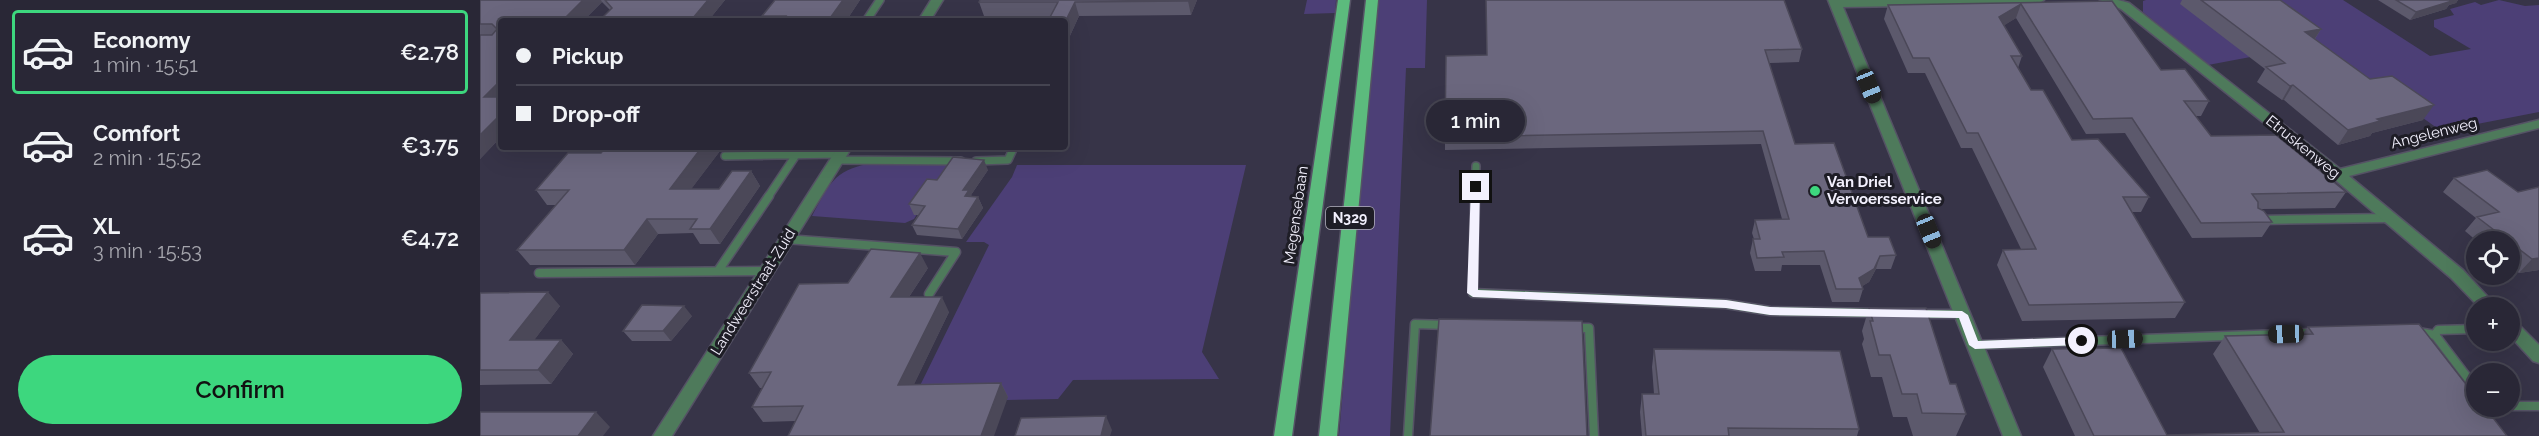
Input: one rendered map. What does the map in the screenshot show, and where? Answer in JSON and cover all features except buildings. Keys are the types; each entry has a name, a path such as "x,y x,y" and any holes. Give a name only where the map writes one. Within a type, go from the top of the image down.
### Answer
{"main road":[{"name":"Megensebaan","path":"1282,436 1344,0"},
{"name":"N329","path":"1328,436 1372,0"}],"street":[{"path":"926,18 937,0"},
{"path":"2012,436 1835,2 2038,0"},
{"name":"Etruskenweg","path":"2110,0 2125,6 2337,174 2457,274 2479,297"},
{"name":"Angelenweg","path":"2337,174 2539,124"},
{"name":"Landweerstraat-Zuid","path":"662,436 840,154"},
{"path":"2520,337 2539,356"}],"lane":[{"path":"868,18 880,0"},
{"path":"725,156 840,154 1008,160 1013,150"},
{"path":"718,271 796,155"},
{"path":"1476,166 1473,293 1726,304 1770,311 1883,313"},
{"path":"2254,220 2390,218"},
{"path":"786,239 956,252 929,294"},
{"path":"539,273 766,271"},
{"path":"1906,314 1962,315"},
{"path":"1408,436 1415,324 1461,325"},
{"path":"1566,328 1589,328 1594,436"},
{"path":"2434,335 2438,330 2466,329"},
{"path":"2404,330 2434,335 2466,376"},
{"path":"1975,345 2321,332"},
{"path":"2520,406 2539,406"}],"shaded area":[{"path":"1307,0 1336,0 1335,13 1304,14"},
{"path":"1379,0 1427,0 1425,68 1406,68 1390,436 1339,436 1370,67"},
{"path":"2185,0 2261,55 2208,65 2143,12 2143,1"},
{"path":"2260,0 2343,0 2430,56 2471,49 2434,27 2434,20 2454,15 2450,9 2475,2 2481,5 2499,0 2525,6 2539,5 2539,112 2441,131"},
{"path":"878,162 949,163 914,219 905,223 812,216 830,184 843,172"},
{"path":"1017,165 1246,165 1202,352 1219,379 1073,380 1058,399 912,402 989,245 984,242 966,242 1012,177"}],"place":[{"name":"Van Driel Vervoersservice","path":"1815,191"}],"route":[{"path":"1476,187 1473,293 1726,304 1770,311 1962,315 1975,345 2082,341"}]}
